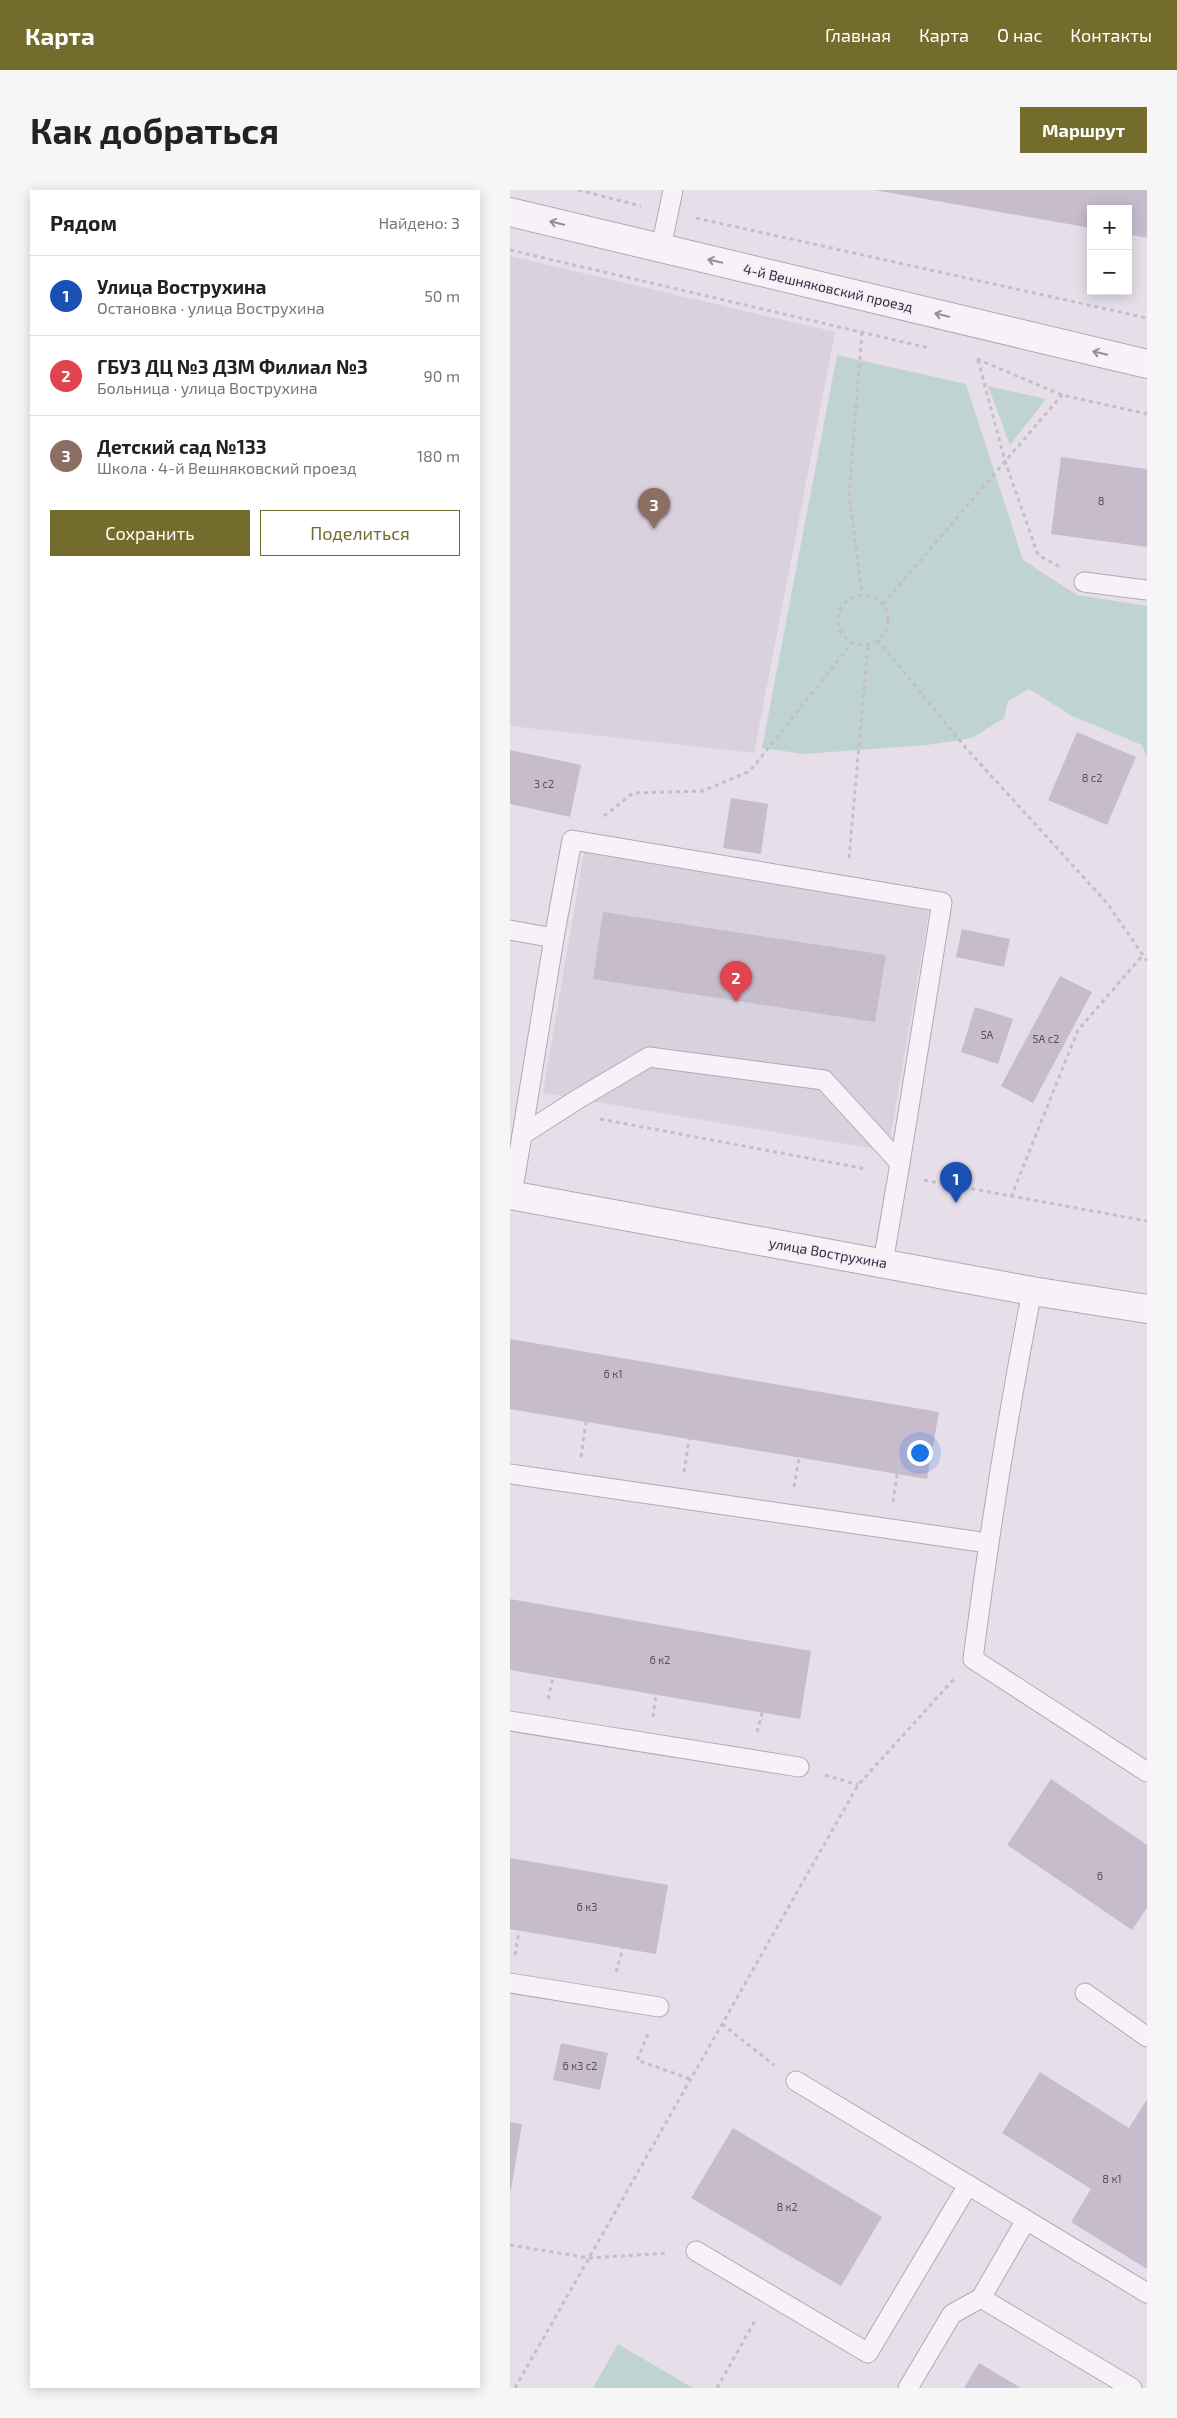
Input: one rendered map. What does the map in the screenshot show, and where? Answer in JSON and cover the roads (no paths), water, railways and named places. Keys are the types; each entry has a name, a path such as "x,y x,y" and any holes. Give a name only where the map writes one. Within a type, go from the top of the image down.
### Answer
{"street":[{"name":"4-й Вешняковский проезд","path":"510,212 1147,364"},
{"name":"улица Вострухина","path":"511,1195 1032,1291 1147,1309"}],"lane":[{"path":"661,248 673,190"},
{"path":"1084,582 1147,590"},
{"path":"511,1195 572,840 942,902 883,1263"},
{"path":"510,930 554,938"},
{"path":"522,1135 560,1112 578,1098 649,1058 824,1080 899,1169"},
{"path":"1032,1291 1015,1376 988,1543 973,1658 1147,1772"},
{"path":"510,1474 988,1543"},
{"path":"510,1721 799,1767"},
{"path":"510,1983 660,2007"},
{"path":"1085,1993 1147,2037"},
{"path":"796,2081 1147,2292"},
{"path":"696,2251 868,2354 968,2185"},
{"path":"908,2388 952,2314 981,2298 1026,2220"},
{"path":"981,2298 1132,2388"}],"place":[{"name":"Детский сад №133","path":"654,529"},
{"name":"ГБУЗ ДЦ №3 ДЗМ Филиал №3","path":"736,1002"},
{"name":"Улица Вострухина","path":"956,1203"}]}
